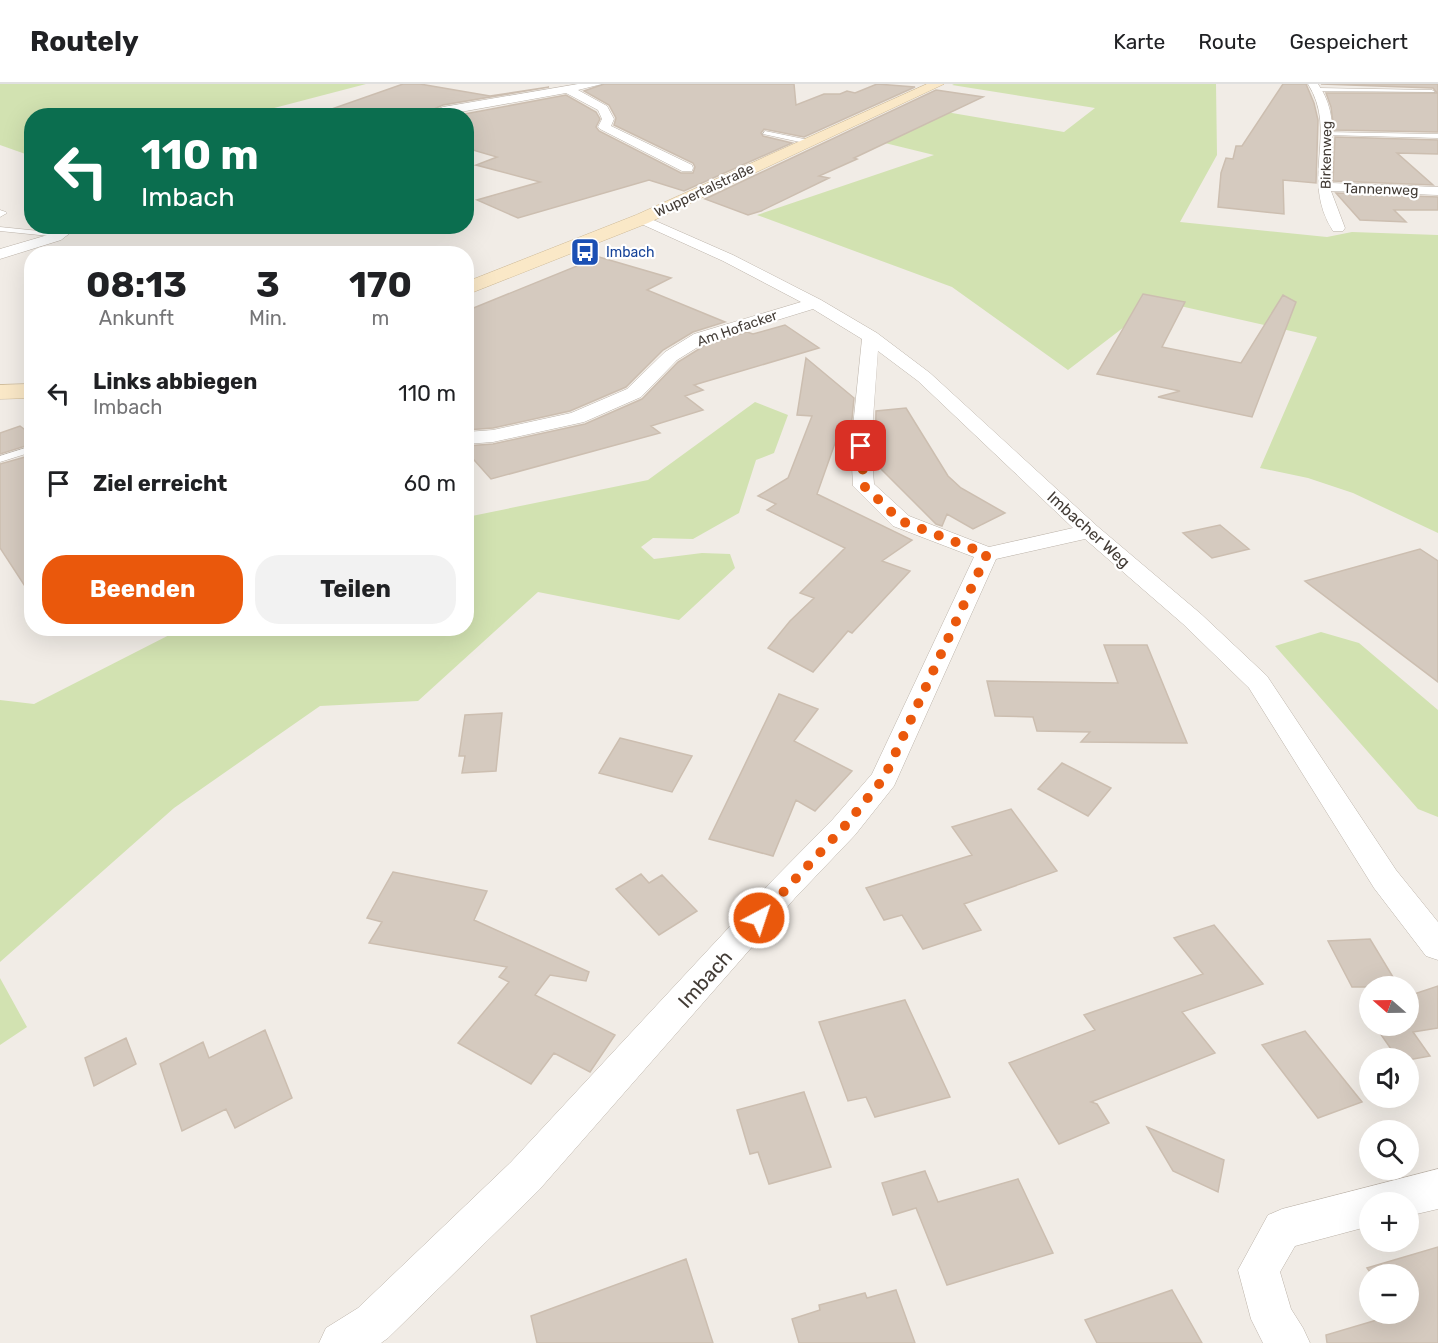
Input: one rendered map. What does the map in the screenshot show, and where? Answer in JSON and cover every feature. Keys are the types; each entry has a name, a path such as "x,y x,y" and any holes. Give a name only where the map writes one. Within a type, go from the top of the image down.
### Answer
{"main road":[{"name":"Wuppertalstraße","path":"474,286 642,219 938,84"},
{"path":"0,392 24,392"}],"street":[{"path":"455,108 597,84"},
{"name":"Birkenweg","path":"1316,87 1327,116 1324,187 1326,201 1338,228"},
{"path":"567,89 603,108 608,119 604,127 687,168"},
{"name":"Tannenweg","path":"1324,187 1438,190"},
{"name":"Imbacher Weg","path":"642,219 728,258 815,303 871,338 924,377 1089,531 1192,619 1258,682 1385,879 1438,946"},
{"path":"25,246 60,234"},
{"path":"57,236 67,246"},
{"path":"0,254 24,246"},
{"name":"Am Hofacker","path":"474,437 493,436 577,418 634,393 670,356 700,338 815,303"},
{"path":"871,338 861,446 864,486 901,521 987,554 1089,531"},
{"name":"Imbach","path":"341,1343 373,1323 525,1176 735,946 784,889 844,827 877,787 884,778 987,554"},
{"path":"1419,1194 1438,1189"},
{"path":"1288,1343 1272,1318 1259,1270 1282,1229 1359,1209"}],"lane":[{"path":"1316,87 1432,92"},
{"path":"765,133 809,142"},
{"path":"1327,133 1438,136"},
{"path":"0,229 24,232"},
{"path":"41,234 57,236"},
{"path":"0,459 24,452"}],"green space":[{"path":"0,84 366,84 274,108 24,108 24,154 0,145"},
{"path":"1216,84 1217,155 1180,222 1327,237 1352,232 1438,235 1438,533 1353,493 1308,478 1260,468 1317,337 1158,301 1068,370 952,287 757,215 934,155 848,134 911,106 1064,132 1095,108 952,85"},
{"path":"755,402 788,415 774,453 756,460 739,513 693,539 653,538 641,547 654,559 702,553 730,554 735,568 679,620 538,592 418,701 320,706 174,808 0,962 0,700 34,704 167,636 474,636 474,516 648,480"},
{"path":"1321,632 1359,643 1438,710 1438,817 1418,809 1275,646"},
{"path":"0,978 27,1027 0,1045"}],"building":[{"path":"403,84 420,84 490,96 549,87 436,108 335,108"},
{"path":"604,84 794,84 796,105 824,94 840,94 847,91 855,93 877,84 915,87 804,137 764,129 761,133 763,136 792,143 684,191 649,180 518,218 477,200 540,182 476,165 497,157 474,150 474,112 566,95 596,112 600,119 596,127 599,131 681,173 693,173 695,167 693,163 614,125 616,118 609,105 584,91"},
{"path":"1283,84 1306,84 1314,103 1318,120 1316,183 1283,180 1284,214 1218,207 1221,173 1226,158 1233,159 1236,146 1242,146"},
{"path":"1321,84 1438,84 1438,132 1334,130 1331,107 1326,93 1437,93 1433,88"},
{"path":"936,90 983,97 854,158 857,159 819,176 829,178 761,211 748,215 705,199"},
{"path":"1335,137 1438,140 1438,154 1397,153 1433,185 1333,181"},
{"path":"1336,193 1438,197 1438,210 1394,210 1406,222 1360,220"},
{"path":"599,257 671,278 647,290 725,322 693,332 663,350 626,387 570,411 493,428 474,429 474,308"},
{"path":"1143,294 1185,302 1162,347 1241,363 1283,295 1296,302 1252,417 1158,397 1180,391 1097,374"},
{"path":"785,325 819,348 694,385 703,390 685,396 703,410 651,426 660,433 491,479 474,460 474,445 493,444 585,424 642,399 678,362 707,344 747,332 753,334"},
{"path":"806,358 854,398 850,439 840,429 817,494 912,540 882,561 910,571 852,633 848,631 813,672 768,648 790,621 814,598 800,593 845,548 767,510 776,504 758,496 788,478 812,416 797,415"},
{"path":"906,408 948,476 961,488 1005,513 973,529 947,514 942,526 936,524 875,463 876,411"},
{"path":"20,426 24,429 24,446 0,454 0,433"},
{"path":"24,457 24,585 0,548 0,464"},
{"path":"1220,525 1249,549 1212,558 1183,533"},
{"path":"1420,549 1438,561 1438,682 1305,581"},
{"path":"1104,645 1147,645 1187,743 1081,742 1090,732 1037,731 1033,717 995,716 987,681 1118,683"},
{"path":"779,694 818,709 794,741 852,771 815,811 796,800 773,856 709,839"},
{"path":"502,713 496,771 462,773 465,756 459,756 465,715"},
{"path":"620,738 692,756 672,792 599,773"},
{"path":"1062,763 1111,788 1088,816 1038,789"},
{"path":"1011,809 1057,871 964,904 981,930 923,949 902,915 884,920 866,888 972,855 952,827"},
{"path":"393,872 487,891 474,920 589,972 586,981 550,975 535,995 615,1035 590,1072 554,1053 531,1084 458,1043 509,982 499,977 507,967 369,943 382,922 367,918"},
{"path":"641,874 649,883 662,875 697,911 659,935 616,889"},
{"path":"1214,925 1263,984 1182,1012 1215,1053 1091,1102 1097,1104 1109,1123 1059,1144 1009,1063 1095,1030 1084,1015 1203,974 1174,938"},
{"path":"1370,939 1392,976 1359,976 1359,987 1352,987 1328,941"},
{"path":"1438,986 1438,1028 1419,1031 1419,992"},
{"path":"905,1000 950,1097 875,1117 866,1097 848,1101 819,1022"},
{"path":"265,1030 292,1098 235,1128 226,1109 182,1131 160,1064 203,1042 209,1058"},
{"path":"1305,1031 1359,1098 1359,1103 1318,1118 1262,1045"},
{"path":"1382,1036 1416,1036 1430,1056 1419,1058 1419,1048 1390,1048"},
{"path":"126,1038 136,1064 94,1086 85,1058"},
{"path":"804,1092 831,1167 769,1184 758,1152 750,1154 737,1110"},
{"path":"1147,1127 1224,1160 1218,1192 1173,1171"},
{"path":"925,1171 938,1202 1018,1179 1053,1253 947,1285 916,1208 893,1215 882,1183"},
{"path":"1438,1247 1438,1343 1327,1343 1326,1335 1363,1324 1419,1324 1419,1264 1381,1264"},
{"path":"686,1259 713,1343 537,1343 531,1316"},
{"path":"896,1290 915,1343 799,1343 792,1319 820,1310 819,1305 865,1293 867,1298"},
{"path":"1172,1290 1202,1343 1097,1343 1085,1320"}],"place":[{"name":"Imbach","path":"585,252"}],"route":[{"path":"759,918 844,827 884,778 987,554 901,521 864,486 861,446"}]}
